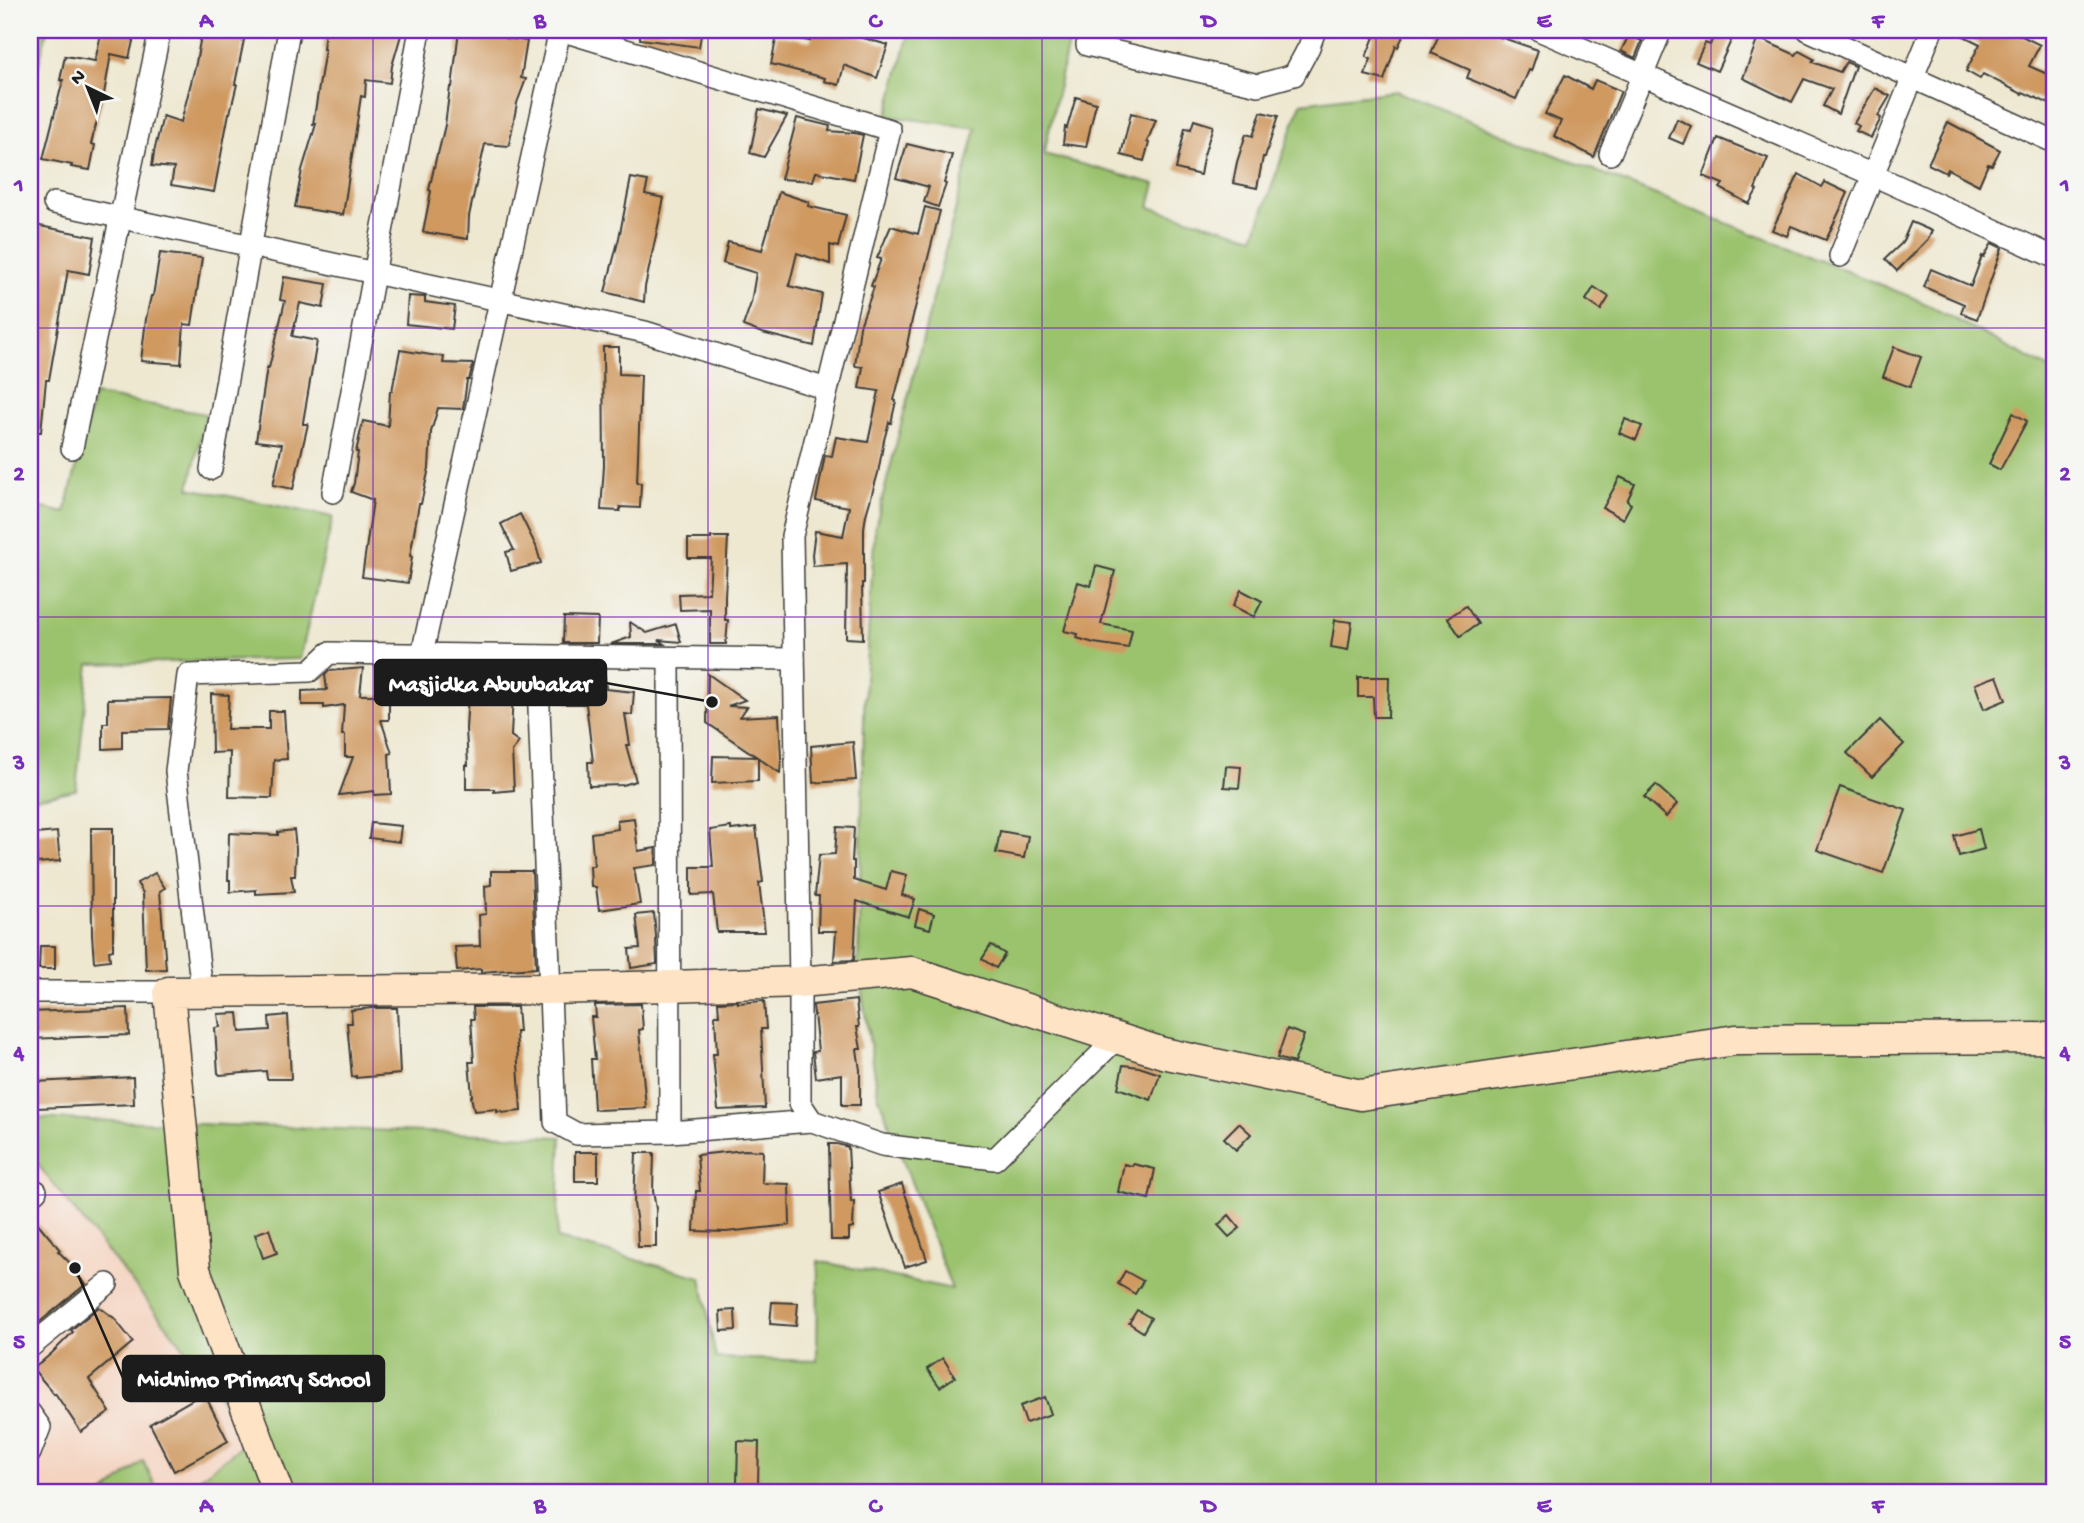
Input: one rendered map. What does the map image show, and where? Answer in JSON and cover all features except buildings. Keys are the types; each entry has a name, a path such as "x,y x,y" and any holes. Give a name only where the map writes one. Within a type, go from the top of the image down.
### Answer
{"street":[{"path":"72,448 160,30"},
{"path":"211,469 289,30"},
{"path":"333,492 420,30"},
{"path":"422,654 560,30 890,130 792,536 800,1102 812,1121"},
{"path":"1087,45 1258,85 1294,75 1315,30"},
{"path":"1539,30 2054,257"},
{"path":"1610,154 1661,30"},
{"path":"1808,30 2054,142"},
{"path":"1840,256 1932,30"},
{"path":"54,203 645,332 828,390"},
{"path":"202,991 176,771 188,675 310,671 329,653 794,659"},
{"path":"537,656 555,1122 577,1134 670,1132 812,1121 882,1144 995,1159 1117,1038"},
{"path":"668,657 670,1132"},
{"path":"30,992 550,989 800,982 912,972 1163,1053 1361,1095 1736,1040 2054,1038"},
{"path":"169,992 195,1270 278,1493"},
{"path":"30,1347 107,1284"},
{"path":"30,1413 40,1427 30,1453"}],"shaded area":[{"path":"30,1155 211,1381 244,1444 180,1493 159,1493 143,1461 105,1493 30,1493"}],"green space":[{"path":"30,30 47,30 30,101"},
{"path":"910,30 1071,30 1044,154 1155,184 1149,207 1254,237 1301,103 1396,91 1916,299 2054,371 2054,1493 180,1493 244,1444 211,1381 30,1155 30,1118 561,1137 557,1239 701,1277 716,1358 817,1361 818,1261 952,1289 878,1095 858,968 865,681 875,528 976,128 887,116"},
{"path":"94,395 206,414 189,488 333,517 300,659 89,664 76,790 30,799 30,505 65,513"},
{"path":"143,1461 159,1493 105,1493"}],"place":[{"name":"Masjidka Abuubakar","path":"712,702"},
{"name":"Midnimo Primary School","path":"75,1268"}]}
